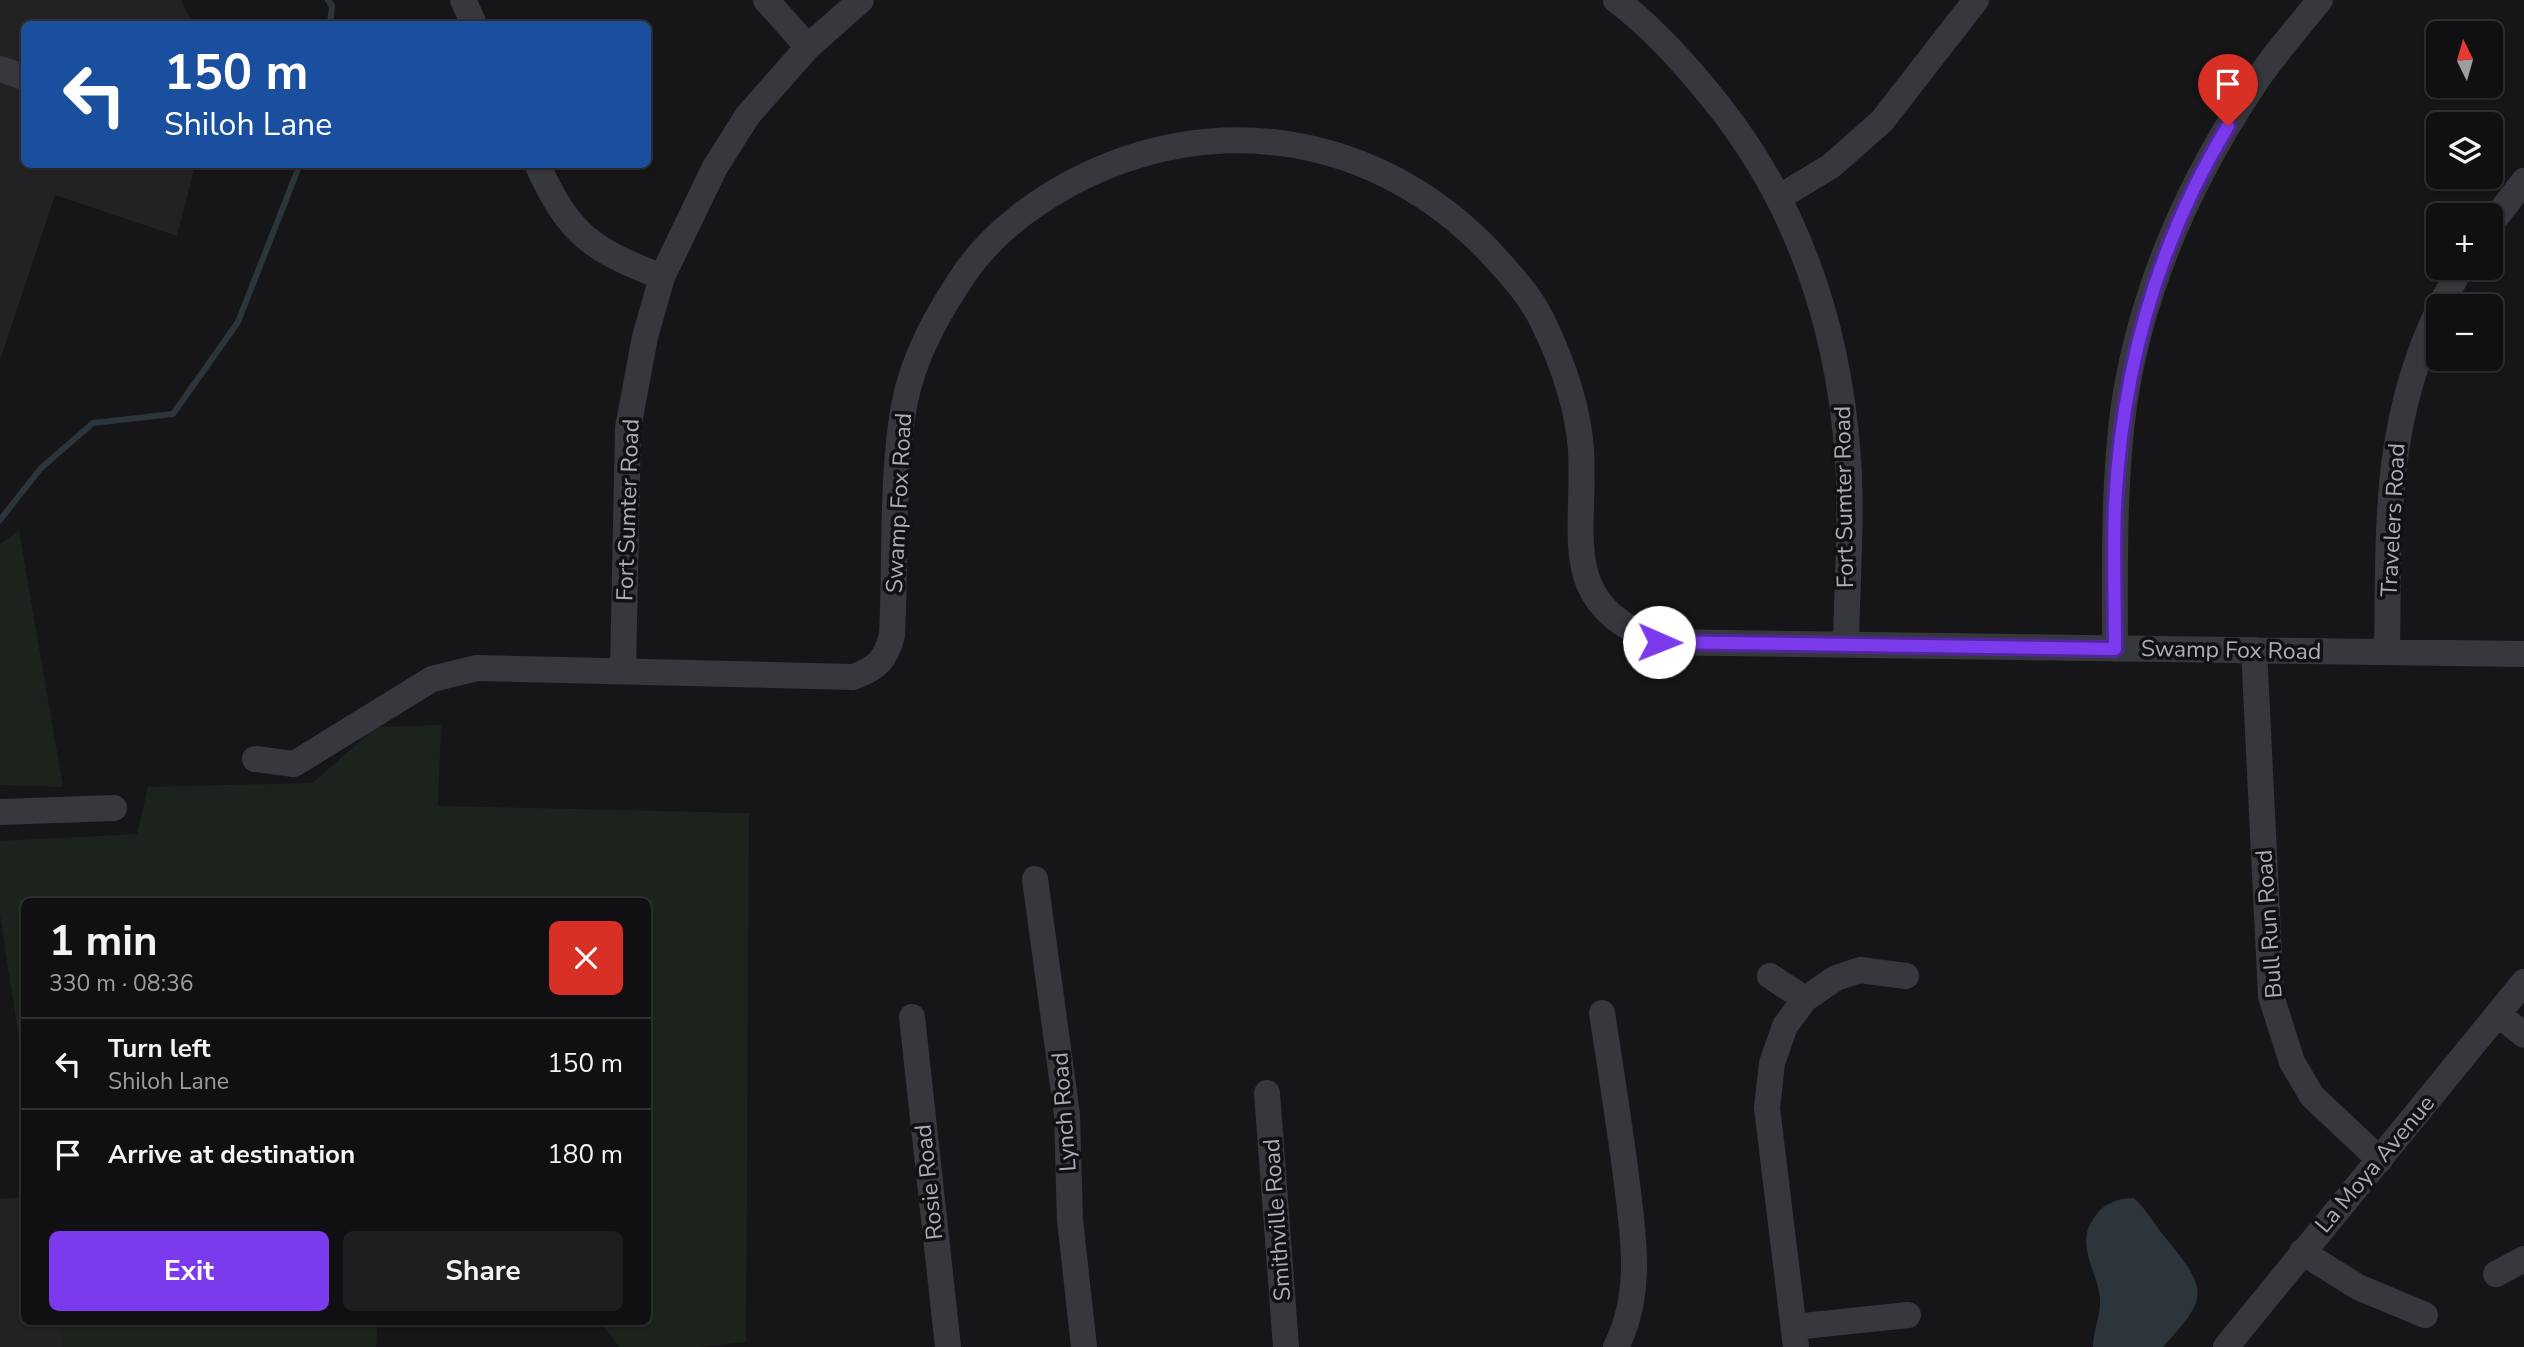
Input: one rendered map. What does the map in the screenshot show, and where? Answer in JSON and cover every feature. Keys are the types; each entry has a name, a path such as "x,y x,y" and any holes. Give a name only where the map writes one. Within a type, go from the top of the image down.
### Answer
{"street":[{"path":"463,0 473,21"},
{"path":"765,0 808,47"},
{"name":"Fort Sumter Road","path":"623,671 628,428 645,337 662,277 715,167 748,115 808,47 860,0"},
{"path":"1780,197 1832,166 1882,121 1976,0"},
{"path":"2115,649 2115,505 2124,405 2137,339 2158,270 2186,202 2217,144 2250,90 2320,0"},
{"name":"Fort Sumter Road","path":"1621,1 1701,84 1740,133 1780,197 1812,273 1837,361 1848,462 1846,644"},
{"path":"0,69 21,76"},
{"name":"Swamp Fox Road","path":"255,759 294,764 432,679 477,668 853,677 873,670 887,654 892,635 899,450 904,403 920,355 940,311 980,256 1011,223 1048,195 1133,155 1173,144 1231,138 1274,140 1369,166 1416,189 1463,223 1517,281 1541,316 1573,405 1581,449 1582,567 1592,592 1607,612 1632,632 1659,642 2524,654"},
{"path":"539,168 554,202 579,233 610,257 662,277"},
{"path":"2503,208 2524,181"},
{"name":"Travelers Road","path":"2388,652 2389,507 2395,443 2408,389 2426,342"},
{"name":"Bull Run Road","path":"2254,650 2272,996 2277,1018 2292,1062 2312,1096 2380,1160"},
{"path":"0,812 114,808"},
{"name":"Lynch Road","path":"1035,879 1063,1078 1070,1220 1084,1347"},
{"path":"1906,975 1860,970 1836,978 1805,999 1786,1026 1772,1063 1768,1108 1795,1337 1908,1314"},
{"path":"1770,976 1805,999"},
{"name":"La Moya Avenue","path":"2226,1347 2524,982"},
{"path":"1602,1013 1618,1107 1634,1244 1632,1302 1616,1347"},
{"path":"2498,1014 2524,1035"},
{"name":"Rosie Road","path":"912,1017 948,1347"},
{"name":"Smithville Road","path":"1267,1093 1286,1347"},
{"path":"2302,1252 2358,1287 2425,1315"},
{"path":"2496,1274 2524,1259"}],"shaded area":[{"path":"0,0 181,0 192,21 21,21 21,168 194,168 177,236 55,195 0,360"},
{"path":"19,531 63,787 0,785 0,544"},
{"path":"441,725 438,806 749,813 746,1342 702,1347 619,1347 603,1325 651,1325 651,898 21,898 21,1052 0,915 0,841 137,834 148,787 312,783 377,727"},
{"path":"21,1197 21,1325 60,1325 63,1347 0,1347 0,1199"},
{"path":"2134,1198 2191,1272 2196,1284 2195,1306 2163,1347 2093,1347 2100,1298 2086,1246 2089,1225 2108,1204"},
{"path":"60,1325 378,1325 376,1347 63,1347"}],"waterway":[{"path":"328,0 332,6 330,21"},
{"path":"0,520 41,468 93,423 173,414 238,322 298,168"}],"route":[{"path":"1659,642 2115,649 2115,505 2124,405 2137,339 2158,270 2186,202 2228,126"}]}
